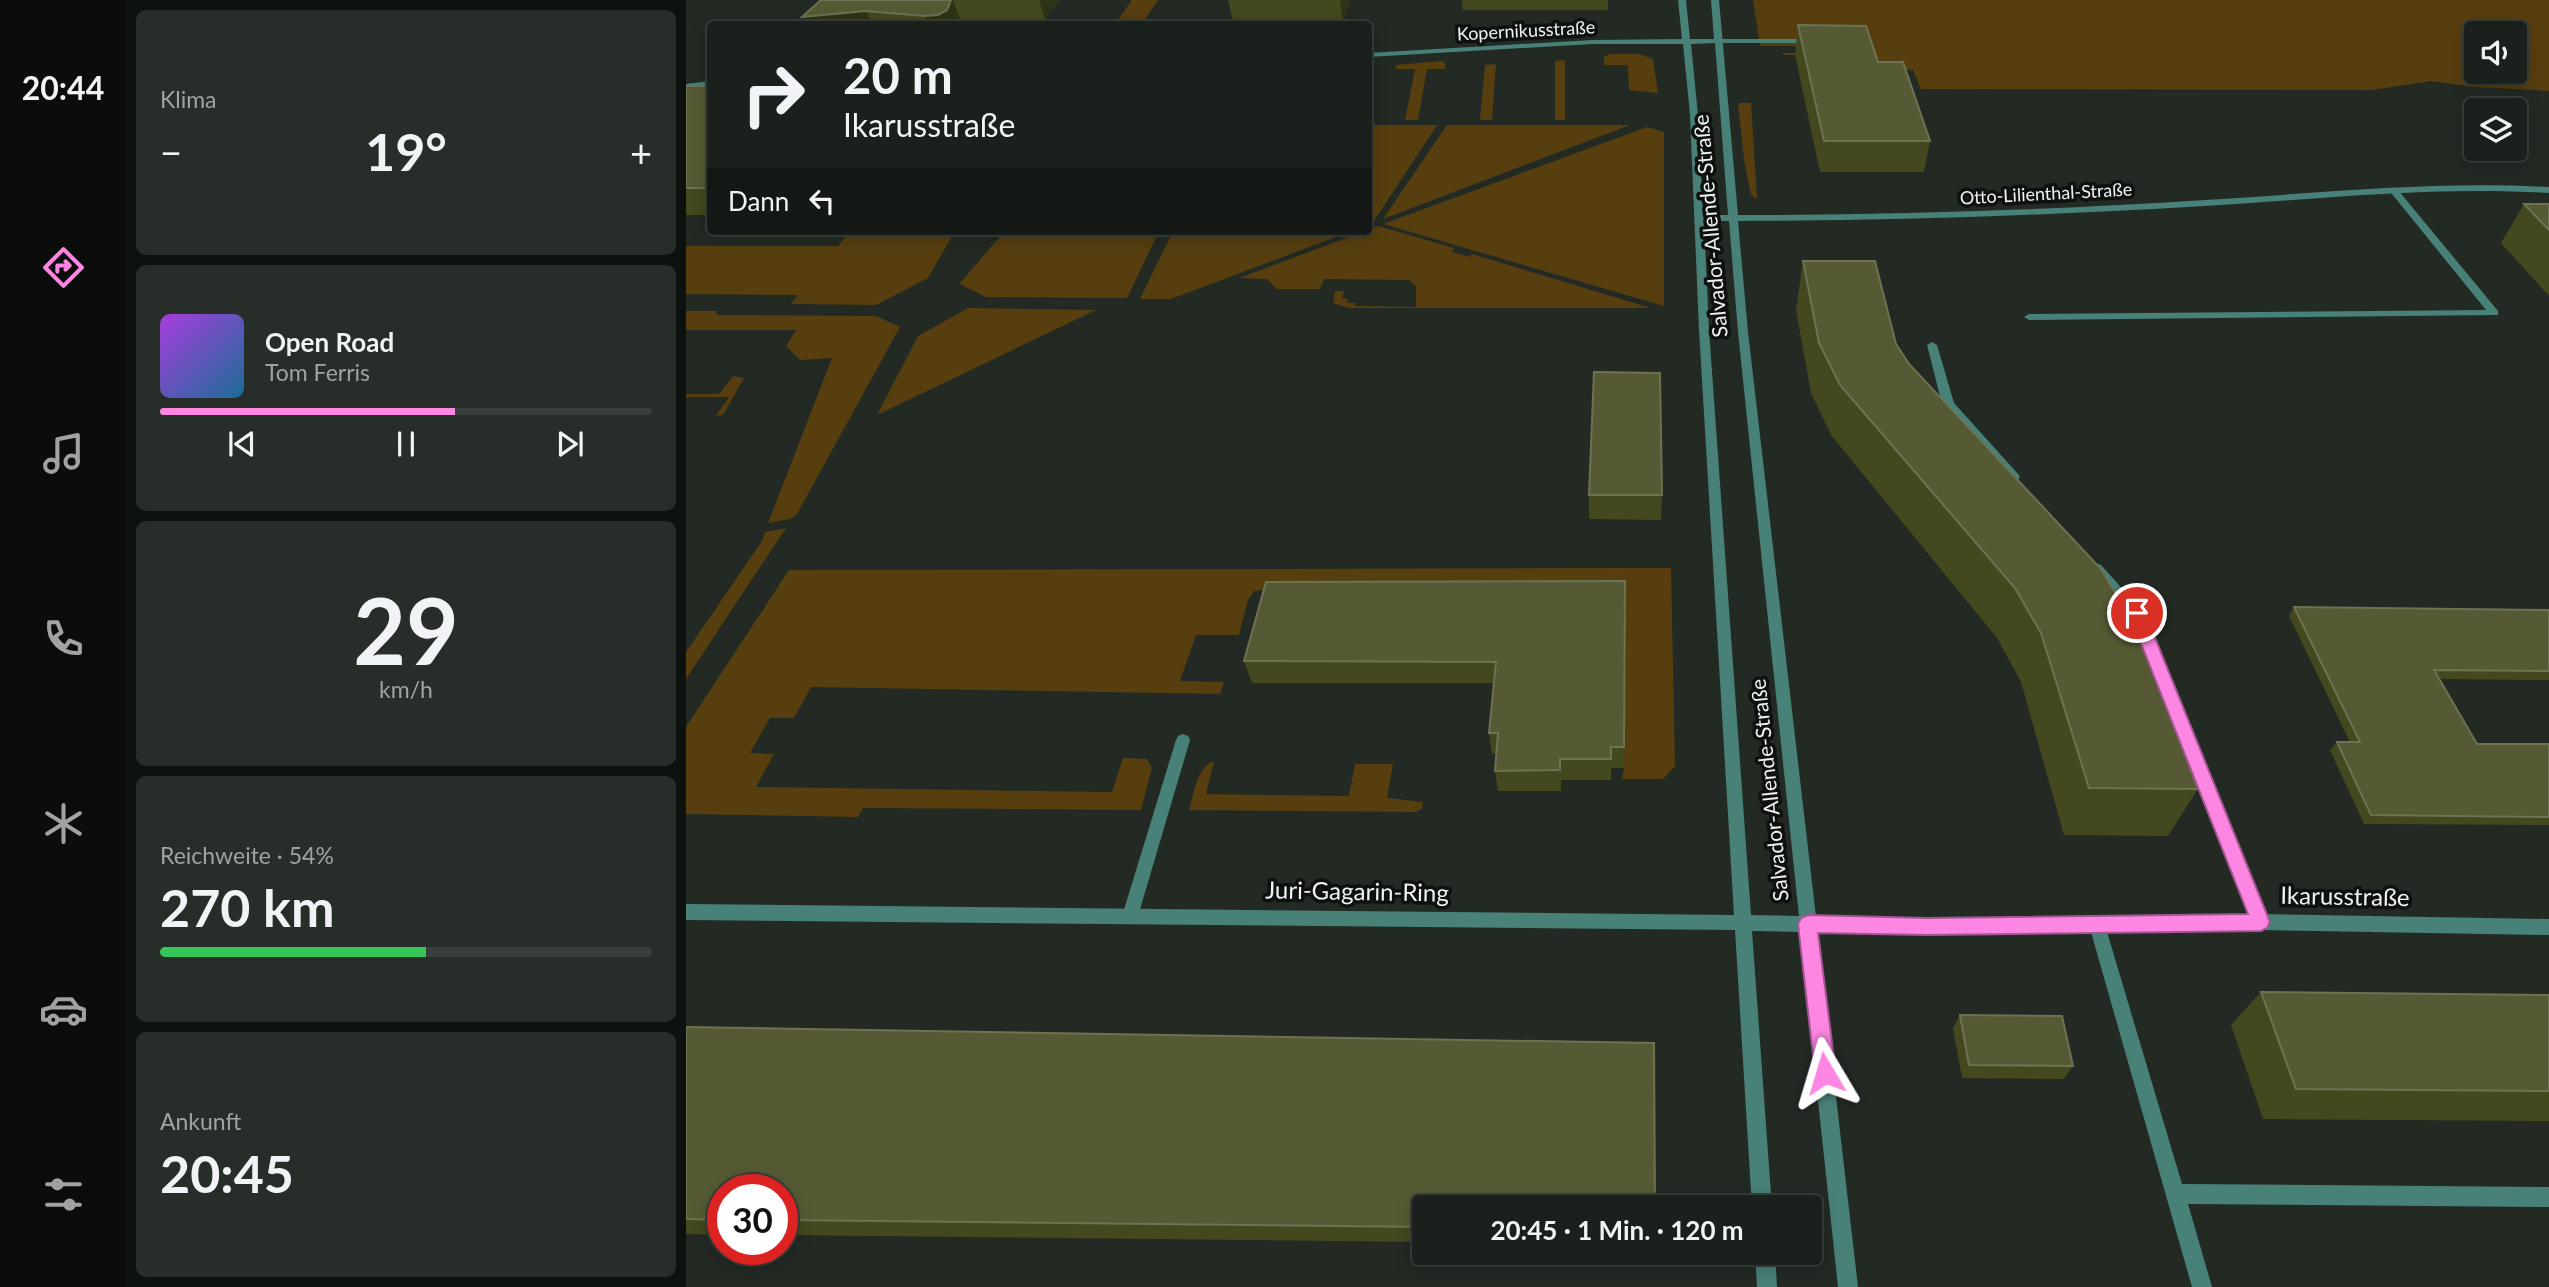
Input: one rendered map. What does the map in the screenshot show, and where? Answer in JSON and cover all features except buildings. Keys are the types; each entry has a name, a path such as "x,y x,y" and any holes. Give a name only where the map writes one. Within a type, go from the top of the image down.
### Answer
{"street":[{"name":"Salvador-Allende-Straße","path":"1682,0 1694,115 1743,923 1808,924 1732,218 1715,0"},
{"path":"1686,41 1818,41"},
{"name":"Kopernikusstraße","path":"1372,55 1686,41"},
{"path":"686,87 705,86"},
{"name":"Otto-Lilienthal-Straße","path":"1699,218 2011,214 2395,192 2509,187 2549,190"},
{"path":"2029,317 2494,313 2395,192"},
{"path":"1932,345 1948,404 2020,484"},
{"path":"2083,554 2137,613 2261,922"},
{"path":"1130,916 1183,740"},
{"name":"Juri-Gagarin-Ring","path":"686,912 1743,923"},
{"name":"Ikarusstraße","path":"1808,924 1927,927 2261,922 2549,927"},
{"path":"1743,923 1761,1195"},
{"path":"1808,924 1848,1287"},
{"path":"2097,925 2202,1287"},
{"path":"2175,1194 2549,1197"},
{"path":"1766,1265 1767,1287"}],"shaded area":[{"path":"1132,0 1158,0 1144,21 1117,21"},
{"path":"1753,0 2549,0 2549,91 2475,87 2431,81 2372,90 1921,89 1913,70 1892,70 1865,55 1783,55 1849,53 1848,46 1760,46"},
{"path":"1609,54 1639,54 1653,59 1658,93 1629,90 1628,65 1604,65 1604,57"},
{"path":"1565,60 1565,120 1555,120 1555,61"},
{"path":"1442,61 1445,63 1445,69 1427,69 1418,120 1405,120 1415,69 1395,69 1396,65"},
{"path":"1496,64 1492,120 1480,120 1485,65"},
{"path":"1738,103 1751,103 1757,199 1751,195 1744,160"},
{"path":"1372,125 1437,125 1374,221"},
{"path":"1447,125 1630,125 1383,219"},
{"path":"1647,127 1664,132 1664,306 1383,224"},
{"path":"1378,226 1454,248 1452,252 1470,257 1472,254 1651,308 1349,308 1333,303 1335,291 1344,291 1342,298 1348,299 1347,303 1355,303 1355,306 1416,307 1416,286 1409,280 1324,279 1320,289 1277,289 1267,279 1239,278 1354,235 1372,235 1372,228"},
{"path":"847,235 953,235 928,278 876,305 791,304 798,295 686,294 686,246 838,246"},
{"path":"1002,235 1157,235 1127,298 986,297 959,284"},
{"path":"1171,235 1341,235 1171,299 1140,299"},
{"path":"968,308 1096,310 877,415 918,336"},
{"path":"686,311 718,311 716,315 876,316 900,327 797,514 790,519 768,523 832,358 800,360 786,346 796,330 686,330"},
{"path":"733,376 744,378 723,415 716,416 729,397 686,397 686,394 719,394"},
{"path":"786,528 686,679 686,652 762,541 765,532"},
{"path":"1671,568 1675,766 1663,779 1622,779 1624,603 1468,593 1261,590 1254,591 1248,600 1239,635 1196,635 1180,681 1224,682 1220,694 811,687 794,718 770,718 750,753 774,754 756,787 1112,792 1123,758 1147,759 1152,768 1141,810 863,808 858,817 686,814 686,727 789,570"},
{"path":"1214,761 1206,794 1349,796 1355,764 1393,764 1387,798 1423,802 1422,809 1415,812 1189,810 1200,774"}],"route":[{"path":"1825,1073 1808,924 1927,927 2261,922 2137,613"}]}
